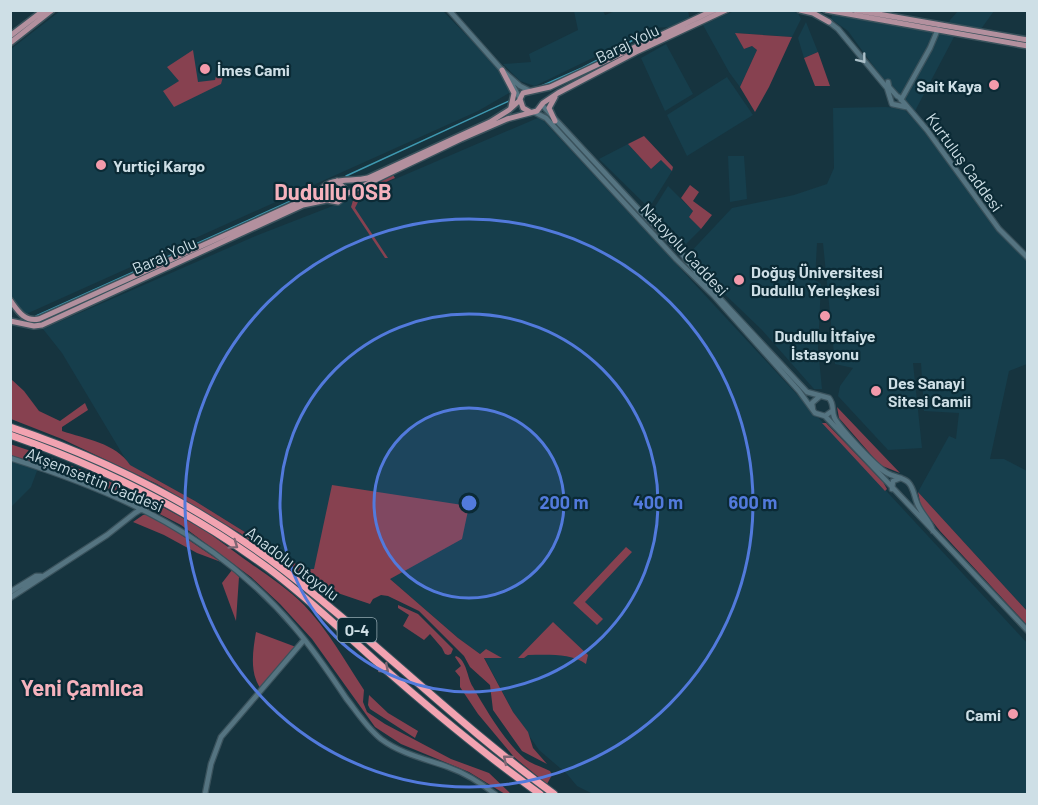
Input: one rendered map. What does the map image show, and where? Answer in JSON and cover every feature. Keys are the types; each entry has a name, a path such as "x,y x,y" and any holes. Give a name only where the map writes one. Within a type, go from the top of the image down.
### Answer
{"highway":[{"name":"Anadolu Otoyolu","path":"10,425 82,451 206,516 270,560 354,627 468,727 554,795"},
{"name":"Anadolu Otoyolu","path":"10,435 83,463 135,487 185,514 266,567 304,596 431,709 540,795"},
{"path":"10,440 113,478 185,514"}],"main road":[{"path":"10,36 44,10"},
{"path":"10,43 52,10"},
{"path":"449,10 502,70 514,87 523,108 532,112"},
{"name":"Baraj Yolu","path":"701,20 714,10"},
{"name":"Baraj Yolu","path":"531,90 550,87 726,10"},
{"path":"800,10 813,13 829,22"},
{"path":"813,13 820,10"},
{"path":"855,10 1028,40"},
{"path":"872,10 885,15"},
{"path":"829,22 827,11 1028,46"},
{"name":"Kurtuluş Caddesi","path":"829,22 838,29 887,88 892,104 907,107"},
{"path":"935,23 939,30"},
{"path":"896,105 939,30"},
{"name":"Baraj Yolu","path":"543,104 558,93 635,50"},
{"path":"502,70 520,86 531,90 542,97 543,104 540,110 507,119 451,143 344,196 338,202 327,200 323,195 323,188 334,181 348,182 368,178 490,122 509,110 523,93 531,90"},
{"path":"502,70 514,93 509,110"},
{"name":"Kurtuluş Caddesi","path":"888,82 889,87 927,130 999,229 1028,258"},
{"path":"555,121 549,108 558,93"},
{"path":"890,100 893,96 899,98"},
{"name":"Natoyolu Caddesi","path":"543,104 555,121 679,250 698,275 807,392 820,396"},
{"name":"Natoyolu Caddesi","path":"532,112 546,118 676,259 714,296 799,391 813,410"},
{"path":"334,181 344,188 344,196"},
{"name":"Baraj Yolu","path":"10,300 28,319 39,319 301,201 323,188"},
{"name":"Baraj Yolu","path":"10,321 34,326 42,325 303,205 327,200"},
{"path":"933,531 909,483 885,472 836,420 832,411 832,400 826,396 820,396 814,400 813,410 817,415 825,417 902,500 1028,631"},
{"path":"825,417 832,411"},
{"name":"Akşemsettin Caddesi","path":"10,458 39,467 147,511 201,542 241,573 282,613 363,722 381,739 399,750 471,778 495,795"},
{"path":"892,489 893,481 901,478"},
{"path":"902,500 909,500 914,492"},
{"path":"10,598 140,510 147,511"},
{"path":"10,592 36,576 41,576"},
{"path":"205,795 211,764 221,737 304,640"}],"shaded area":[{"path":"618,10 688,11 690,20 673,27 647,28 613,48 535,86 520,81 503,64 531,62 529,54 578,30 574,11 603,11 605,15"},
{"path":"60,11 443,11 500,70 511,92 478,111 24,315 11,297 11,49"},
{"path":"734,11 792,11 798,13 801,19 792,37 736,33 744,49 752,46 757,50 740,87 703,25"},
{"path":"958,11 994,11 981,29 949,24"},
{"path":"832,15 955,35 915,111 880,75 848,31 831,19"},
{"path":"806,22 818,52 804,58 798,38"},
{"path":"735,33 792,37 755,112 740,87 757,50 752,46 744,49"},
{"path":"666,44 693,94 665,111 641,58"},
{"path":"193,50 198,82 215,80 218,68 223,77 221,84 174,107 163,91 179,81 167,67"},
{"path":"818,52 830,86 815,86 804,58"},
{"path":"727,77 753,115 687,156 667,115"},
{"path":"833,108 903,108 920,126 995,229 1027,261 1027,364 1009,371 990,459 1004,459 1027,471 1027,611 918,492 949,436 956,439 959,413 924,411 921,363 913,363 922,448 888,450 838,396 840,386 853,368 835,364 823,243 817,243 815,280 821,284 818,348 822,389 814,389 762,330 686,257 732,208 794,195 827,184 834,168"},
{"name":"Dudullu OSB","path":"540,117 1027,643 1027,794 593,794 577,786 567,774 539,750 513,712 484,657 486,649 480,654 458,638 389,578 304,569 195,501 129,465 62,353 43,329 258,235 330,207"},
{"path":"644,136 673,167 672,171 661,160 651,169 628,144"},
{"path":"628,144 651,169 661,160 672,171 649,208 599,159"},
{"path":"728,156 744,156 747,199 730,202"},
{"path":"392,173 395,178 363,192 355,208 388,258 385,258 351,207 355,194"},
{"path":"690,185 699,192 693,201 712,215 701,229 689,217 693,211 681,198"},
{"path":"668,186 693,211 689,217 701,229 686,244 653,210"},
{"path":"11,379 24,391 39,411 60,421 85,403 88,410 62,427 62,431 90,439 117,452 130,465 195,501 304,569 314,569 332,485 469,506 462,539 390,579 480,654 486,649 502,658 484,658 513,712 528,732 533,748 547,764 522,751 493,710 490,685 470,667 464,656 419,611 388,596 381,595 373,599 370,604 320,587 296,573 240,533 157,484 62,439 11,419"},
{"path":"837,407 900,473 880,465 839,418"},
{"path":"822,423 826,423 883,482 887,489 885,491"},
{"path":"10,444 79,469 125,489 169,510 213,536 285,588 313,615 364,690 363,702 367,712 451,759 489,773 511,794 505,794 469,772 401,744 375,727 312,639 280,604 251,577 181,525 115,491 47,465 11,456"},
{"path":"10,461 38,468 31,487 11,507"},
{"path":"918,492 1027,611 1027,625 940,531 921,507"},
{"path":"143,515 171,528 221,562 133,522"},
{"path":"626,547 632,552 585,602 603,619 597,625 573,603"},
{"path":"232,570 239,577 236,621 222,583"},
{"path":"398,605 418,614 453,649 451,654 445,654 430,634 424,640 403,626 409,615 398,608"},
{"path":"553,622 588,655 586,664 580,660 558,655 528,655 518,658"},
{"path":"256,632 296,647 261,689 253,669"},
{"path":"456,656 462,661 478,696 510,744 525,759 550,771 552,775 547,784 514,757 478,714 460,687 460,677 455,671 461,666"},
{"path":"369,695 388,713 418,731 415,738 370,709"}],"waterway":[{"path":"628,43 646,32"},
{"path":"539,87 619,49"},
{"path":"346,176 511,100"},
{"path":"36,316 313,191"}],"place":[{"name":"İmes Cami","path":"205,69"},
{"name":"Sait Kaya","path":"994,85"},
{"name":"Yurtiçi Kargo","path":"101,165"},
{"name":"Doğuş Üniversitesi Dudullu Yerleşkesi","path":"739,280"},
{"name":"Dudullu İtfaiye İstasyonu","path":"825,316"},
{"name":"Des Sanayi Sitesi Camii","path":"876,391"},
{"name":"Cami","path":"1013,714"}],"district":[{"name":"Dudullu OSB","path":"333,191"},
{"name":"Yeni Çamlıca","path":"82,687"}]}
